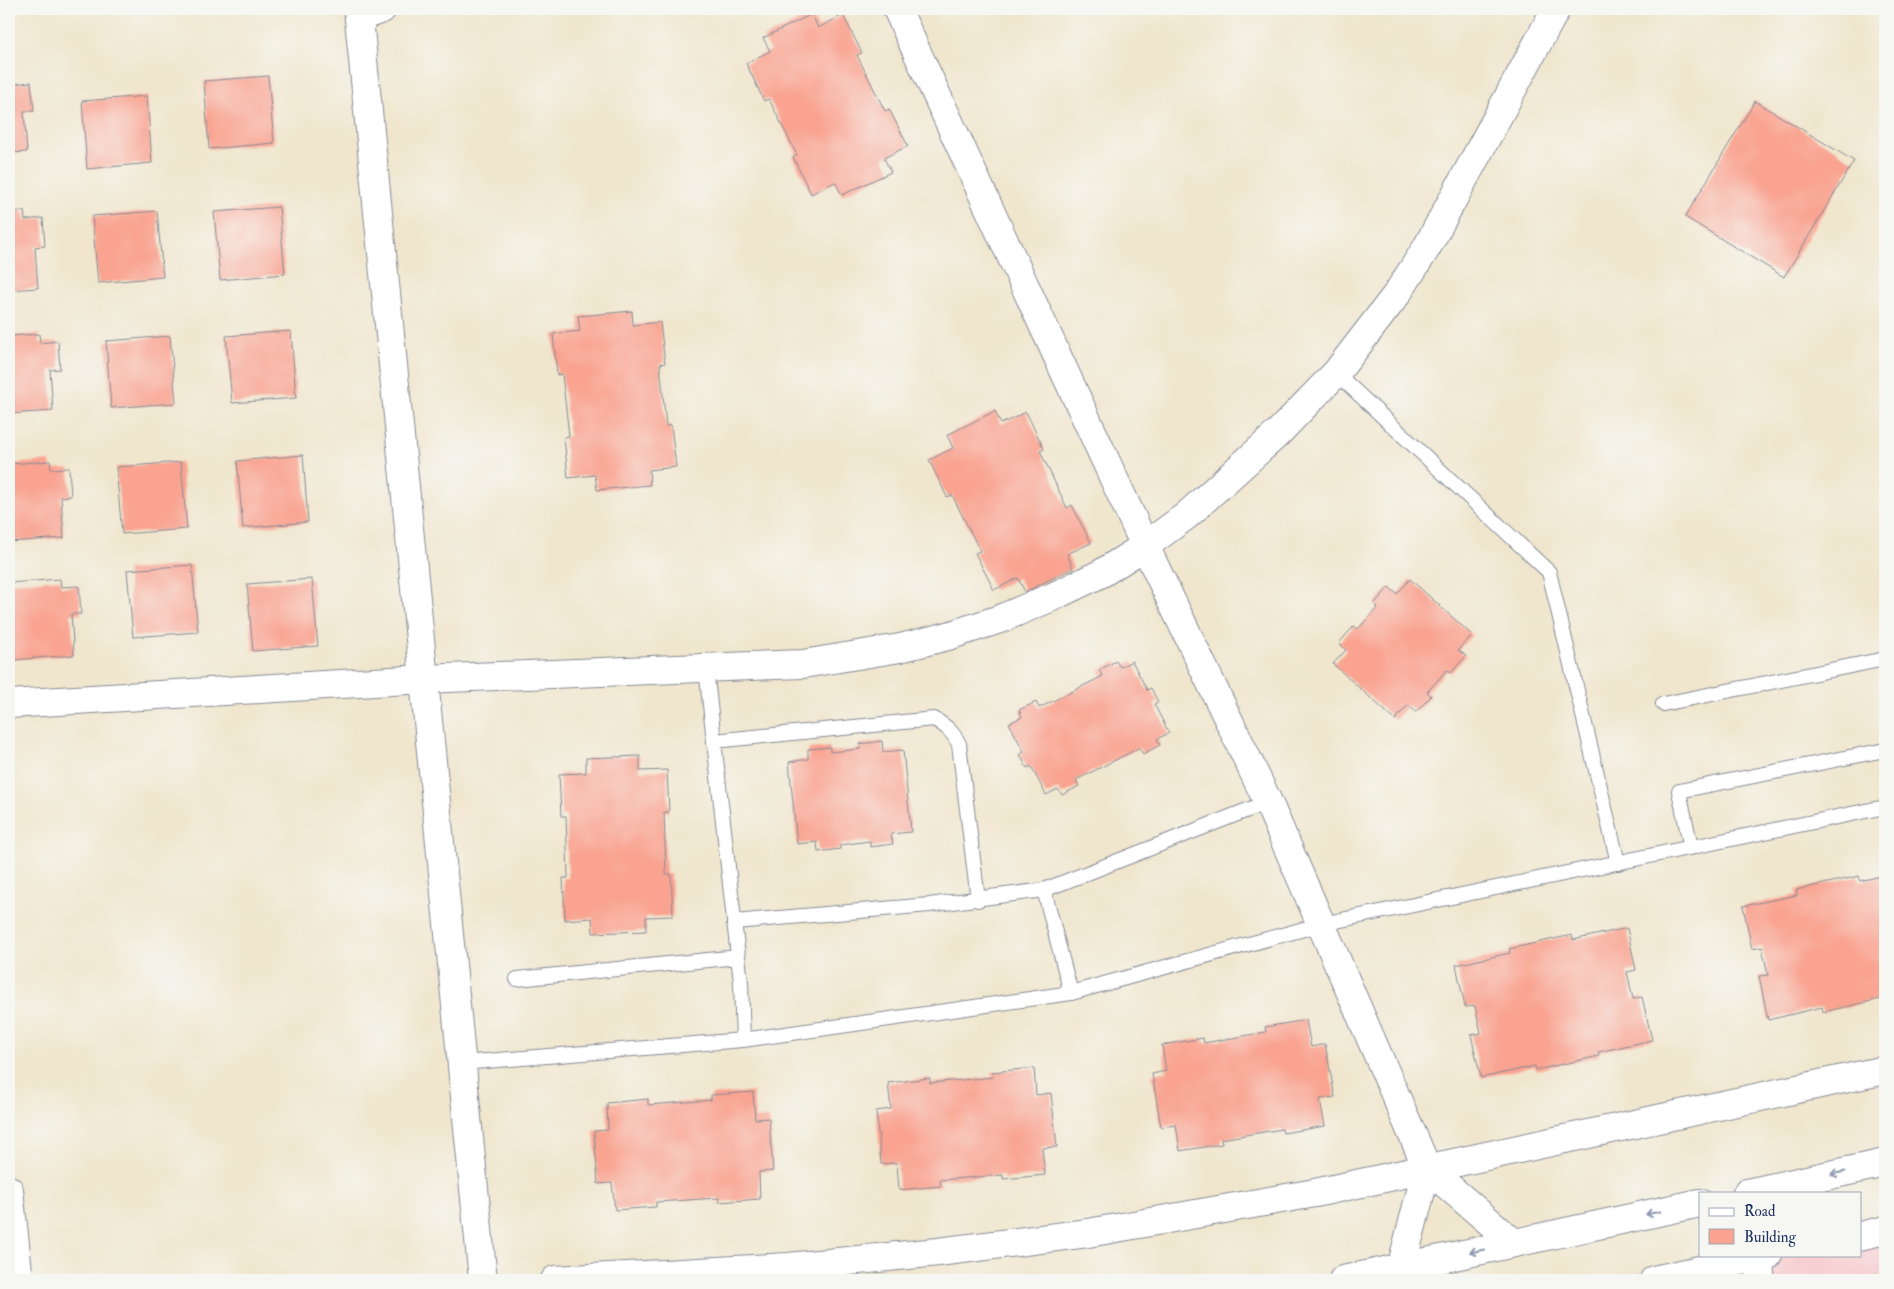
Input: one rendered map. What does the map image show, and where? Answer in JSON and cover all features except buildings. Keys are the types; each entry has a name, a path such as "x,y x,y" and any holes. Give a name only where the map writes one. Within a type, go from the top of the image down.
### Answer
{"street":[{"path":"897,9 1145,546 1268,802 1427,1168 1514,1243"},
{"path":"9,704 424,679 803,664 900,648 948,636 1052,597 1102,572 1145,546 1186,516 1277,434 1336,373 1397,294 1427,247 1556,9"},
{"path":"366,12 424,679 483,1280"},
{"path":"555,1280 788,1267 938,1252 1078,1234 1211,1213 1885,1070"},
{"path":"1752,1192 1885,1163"},
{"path":"1401,1268 1427,1168"},
{"path":"9,1190 19,1280"},
{"path":"1343,1280 1699,1203"},
{"path":"1862,1236 1885,1230"},
{"path":"1654,1280 1762,1264"}],"lane":[{"path":"1336,373 1549,572 1618,863"},
{"path":"1663,704 1885,659"},
{"path":"706,668 738,957 743,1040"},
{"path":"714,741 934,719 941,723 955,735 959,744 978,900"},
{"path":"1691,848 1680,792 1885,750"},
{"path":"734,922 978,900 1044,890 1268,802"},
{"path":"462,1063 743,1040 1071,993 1322,924 1885,807"},
{"path":"1044,890 1071,993"},
{"path":"517,979 738,957"}],"shaded area":[{"path":"1885,1230 1885,1280 1761,1280 1768,1256 1862,1256 1862,1236"}]}
